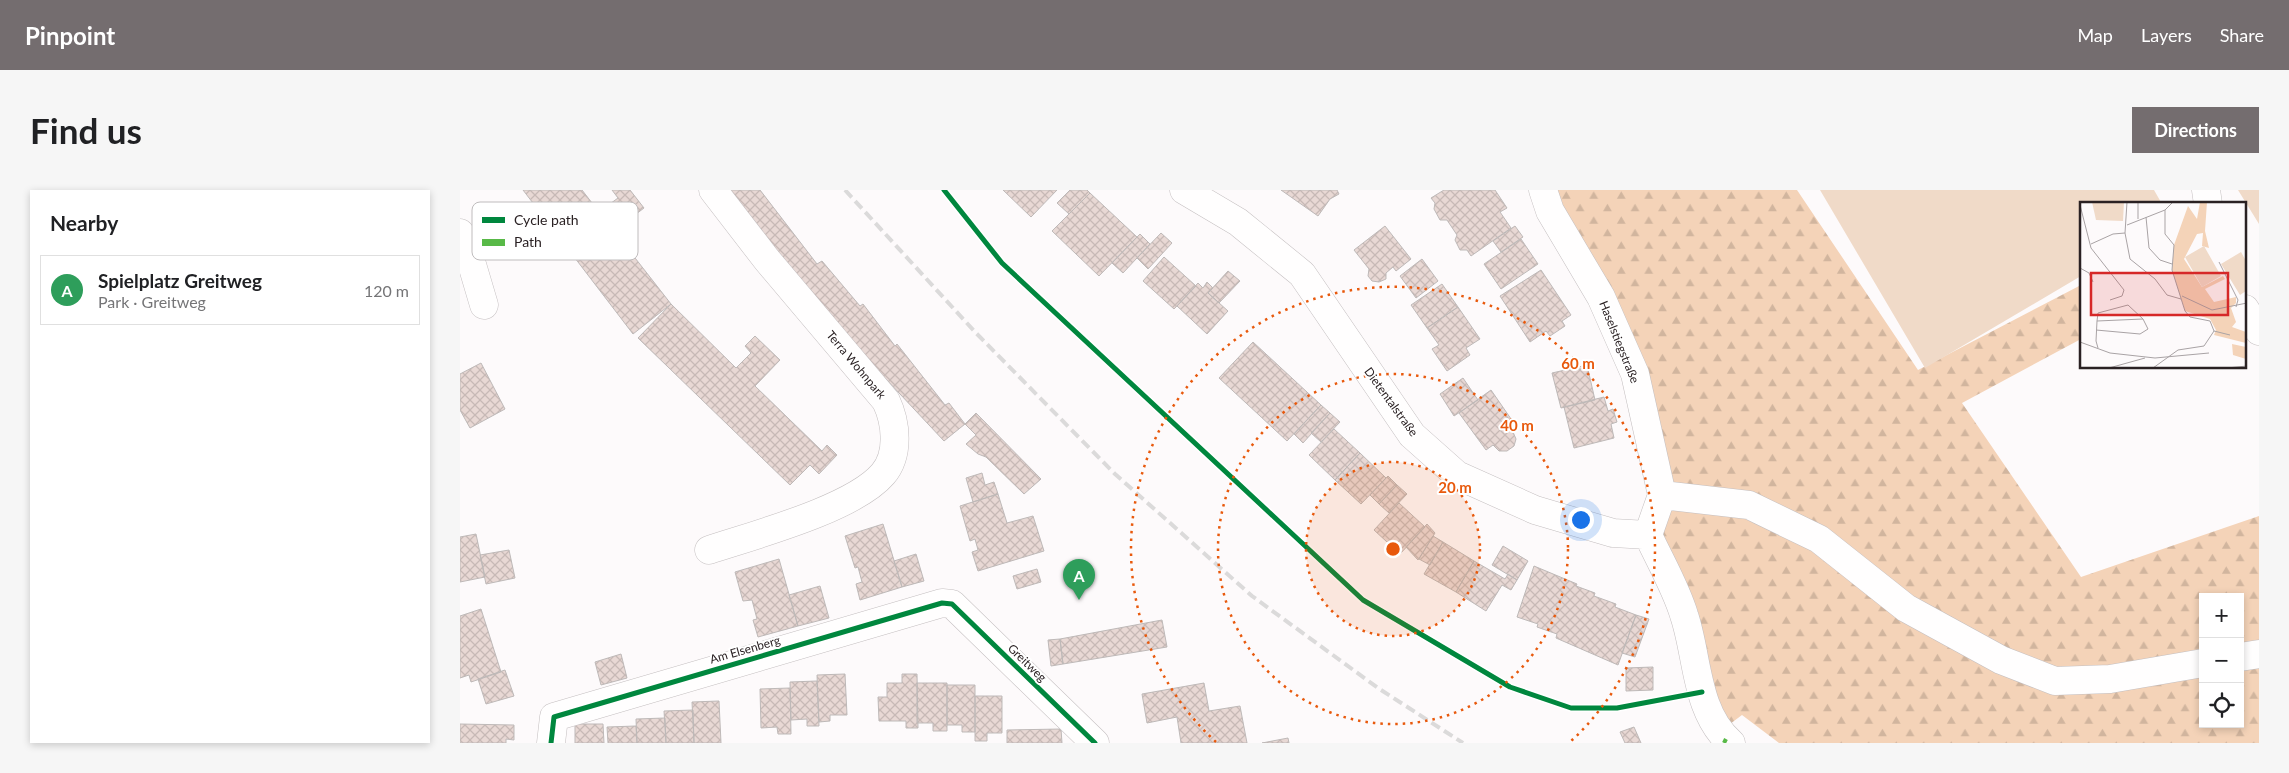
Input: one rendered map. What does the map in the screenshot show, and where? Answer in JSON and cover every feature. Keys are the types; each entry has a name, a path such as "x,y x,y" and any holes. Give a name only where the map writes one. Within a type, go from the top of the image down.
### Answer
{"street":[{"name":"Terra Wohnpark","path":"709,550 788,524 864,491 884,472 895,438 894,417 886,401 767,260 713,190"},
{"name":"Dietentalstraße","path":"1184,190 1238,222 1302,274 1412,435 1456,475 1535,510 1613,533 1648,534"},
{"name":"Haselstiegstraße","path":"1543,190 1550,211 1601,297 1634,374 1662,495"},
{"path":"460,233 468,251 484,305"},
{"path":"2246,310 2259,330"},
{"path":"1731,743 1713,719 1702,692 1684,615 1648,534 1662,495 1749,505 1819,539 1906,608 2001,660 2055,681 2110,679 2199,664"},
{"name":"Am Elsenberg","path":"553,730 942,603"},
{"name":"Greitweg","path":"942,603 952,604 1094,743"},
{"path":"2244,656 2259,654"}],"green space":[{"path":"1543,190 1797,190 1918,370 2080,286 2080,340 1962,403 2081,577 2259,516 2259,743 1779,743 1742,715 1730,724 1702,692 1648,535 1662,495 1635,374"}],"shaded area":[{"path":"1820,190 2154,190 2161,202 2080,202 2080,277 1925,368"},
{"path":"2238,190 2259,190 2259,224 2246,202"}],"building":[{"path":"523,190 582,190 591,202 532,202"},
{"path":"612,190 630,190 644,208 638,213 638,202 613,202 618,198"},
{"path":"730,190 760,190 817,264 822,261 860,306 863,304 895,346 897,344 945,405 949,403 965,424 944,441 826,315"},
{"path":"1003,190 1057,190 1031,217"},
{"path":"1070,190 1087,190 1090,193 1069,214 1057,203"},
{"path":"1281,190 1337,190 1339,194 1330,199 1318,216"},
{"path":"1444,190 1495,190 1507,208 1500,212 1511,228 1471,256 1467,250 1460,250 1455,240 1457,235 1447,220 1440,220 1434,209 1435,203 1431,198"},
{"path":"1090,193 1137,237 1099,276 1052,231"},
{"path":"1385,226 1411,259 1396,271 1393,267 1386,273 1386,279 1379,282 1372,281 1368,276 1369,269 1354,250"},
{"path":"1515,226 1523,237 1501,252 1493,241"},
{"path":"1161,233 1172,243 1148,269 1137,258"},
{"path":"1140,234 1150,244 1123,273 1112,263"},
{"path":"1521,239 1538,264 1501,289 1484,264"},
{"path":"1164,257 1196,286 1174,309 1143,281"},
{"path":"1422,259 1438,281 1416,298 1400,276"},
{"path":"576,260 637,260 671,304 633,334"},
{"path":"1541,270 1571,315 1562,321 1565,326 1550,336 1546,331 1530,342 1500,296"},
{"path":"1228,271 1240,281 1219,303 1208,293"},
{"path":"1207,282 1213,288 1208,293 1228,311 1207,334 1177,306 1198,283 1203,288"},
{"path":"1442,284 1458,307 1427,328 1411,305"},
{"path":"671,304 736,368 751,353 745,346 755,336 780,360 755,386 822,451 827,445 837,455 819,474 810,465 790,485 638,338"},
{"path":"1458,307 1480,339 1466,348 1470,355 1447,371 1432,349 1439,345 1427,328"},
{"path":"1253,342 1321,405 1287,441 1219,378"},
{"path":"481,363 505,409 470,428 460,410 460,374"},
{"path":"1587,365 1595,400 1561,408 1552,373"},
{"path":"1463,378 1478,400 1454,416 1440,394"},
{"path":"1491,390 1518,429 1513,432 1516,439 1514,446 1507,451 1499,451 1493,445 1486,450 1459,413"},
{"path":"1604,397 1608,411 1613,409 1617,422 1611,424 1614,438 1574,448 1564,407"},
{"path":"1321,405 1330,413 1303,443 1294,434"},
{"path":"976,413 1041,479 1024,494 986,457 978,454 966,444 976,435 965,424"},
{"path":"1330,413 1340,422 1321,442 1311,433"},
{"path":"1334,429 1360,453 1335,480 1309,455"},
{"path":"1360,453 1386,478 1361,504 1335,480"},
{"path":"982,473 985,485 994,482 998,494 973,502 966,478"},
{"path":"1388,476 1397,485 1379,504 1370,495"},
{"path":"1397,485 1407,494 1389,513 1379,504"},
{"path":"998,494 1007,523 1033,516 1044,551 978,571 972,552 978,550 975,539 970,541 960,506"},
{"path":"1399,503 1425,527 1400,554 1374,530"},
{"path":"883,524 902,587 860,600 856,584 862,582 858,567 855,568 845,536"},
{"path":"1427,524 1435,533 1418,560 1406,547"},
{"path":"476,534 485,577 460,582 460,537"},
{"path":"1433,536 1443,542 1430,565 1419,559"},
{"path":"1443,542 1474,561 1456,592 1424,574"},
{"path":"1503,546 1528,561 1517,580 1492,565"},
{"path":"509,550 515,578 486,584 480,555"},
{"path":"916,554 924,581 902,587 894,561"},
{"path":"779,559 798,626 758,637 753,620 757,619 752,600 743,601 735,572"},
{"path":"1474,561 1505,579 1508,574 1517,580 1511,590 1502,585 1486,611 1456,592"},
{"path":"1534,566 1577,584 1576,586 1595,593 1594,596 1616,604 1615,607 1636,615 1618,665 1556,638 1557,634 1537,627 1538,624 1517,617"},
{"path":"1037,569 1041,582 1017,589 1013,576"},
{"path":"820,586 829,618 798,626 789,595"},
{"path":"481,609 501,672 471,682 469,675 460,678 460,616"},
{"path":"1636,615 1649,619 1635,657 1622,653"},
{"path":"1162,620 1167,647 1063,664 1060,639"},
{"path":"1060,639 1063,664 1051,666 1048,640"},
{"path":"621,654 627,678 601,685 595,662"},
{"path":"1653,667 1653,690 1626,691 1626,668"},
{"path":"505,670 514,696 486,704 478,679"},
{"path":"845,674 847,715 830,715 830,721 819,722 817,675"},
{"path":"902,674 917,674 918,728 906,728 906,721 879,721 878,697 887,697 887,683 902,683"},
{"path":"817,681 819,726 807,726 807,719 791,720 790,682"},
{"path":"917,683 947,683 947,731 933,731 933,723 917,723"},
{"path":"1204,683 1209,711 1240,706 1247,743 1181,743 1177,717 1147,723 1142,694"},
{"path":"947,685 975,685 975,732 962,732 962,725 947,725"},
{"path":"790,688 791,734 778,734 777,727 761,728 760,689"},
{"path":"975,696 1002,696 1002,733 987,733 987,741 975,741"},
{"path":"719,701 721,743 694,743 692,702"},
{"path":"693,710 694,743 666,743 664,711"},
{"path":"665,718 666,743 637,743 636,719"},
{"path":"460,724 514,725 514,740 506,739 506,743 460,743"},
{"path":"575,724 603,724 604,743 575,743"},
{"path":"636,726 637,743 608,743 607,727"},
{"path":"1634,727 1641,743 1625,743 1620,732"},
{"path":"1061,729 1062,743 1007,743 1007,730"},
{"path":"1288,738 1289,743 1262,743"}],"railway":[{"path":"845,190 976,333 1115,474 1252,596 1378,688 1463,743"}],"marked path":[{"path":"1724,743 1726,739"}],"cycle path":[{"path":"944,190 1002,263 1363,600 1510,687 1571,708 1617,708 1702,692"},
{"path":"551,743 554,717 942,603 952,604 1095,743"}],"place":[{"name":"Spielplatz Greitweg","path":"1079,600"}]}
